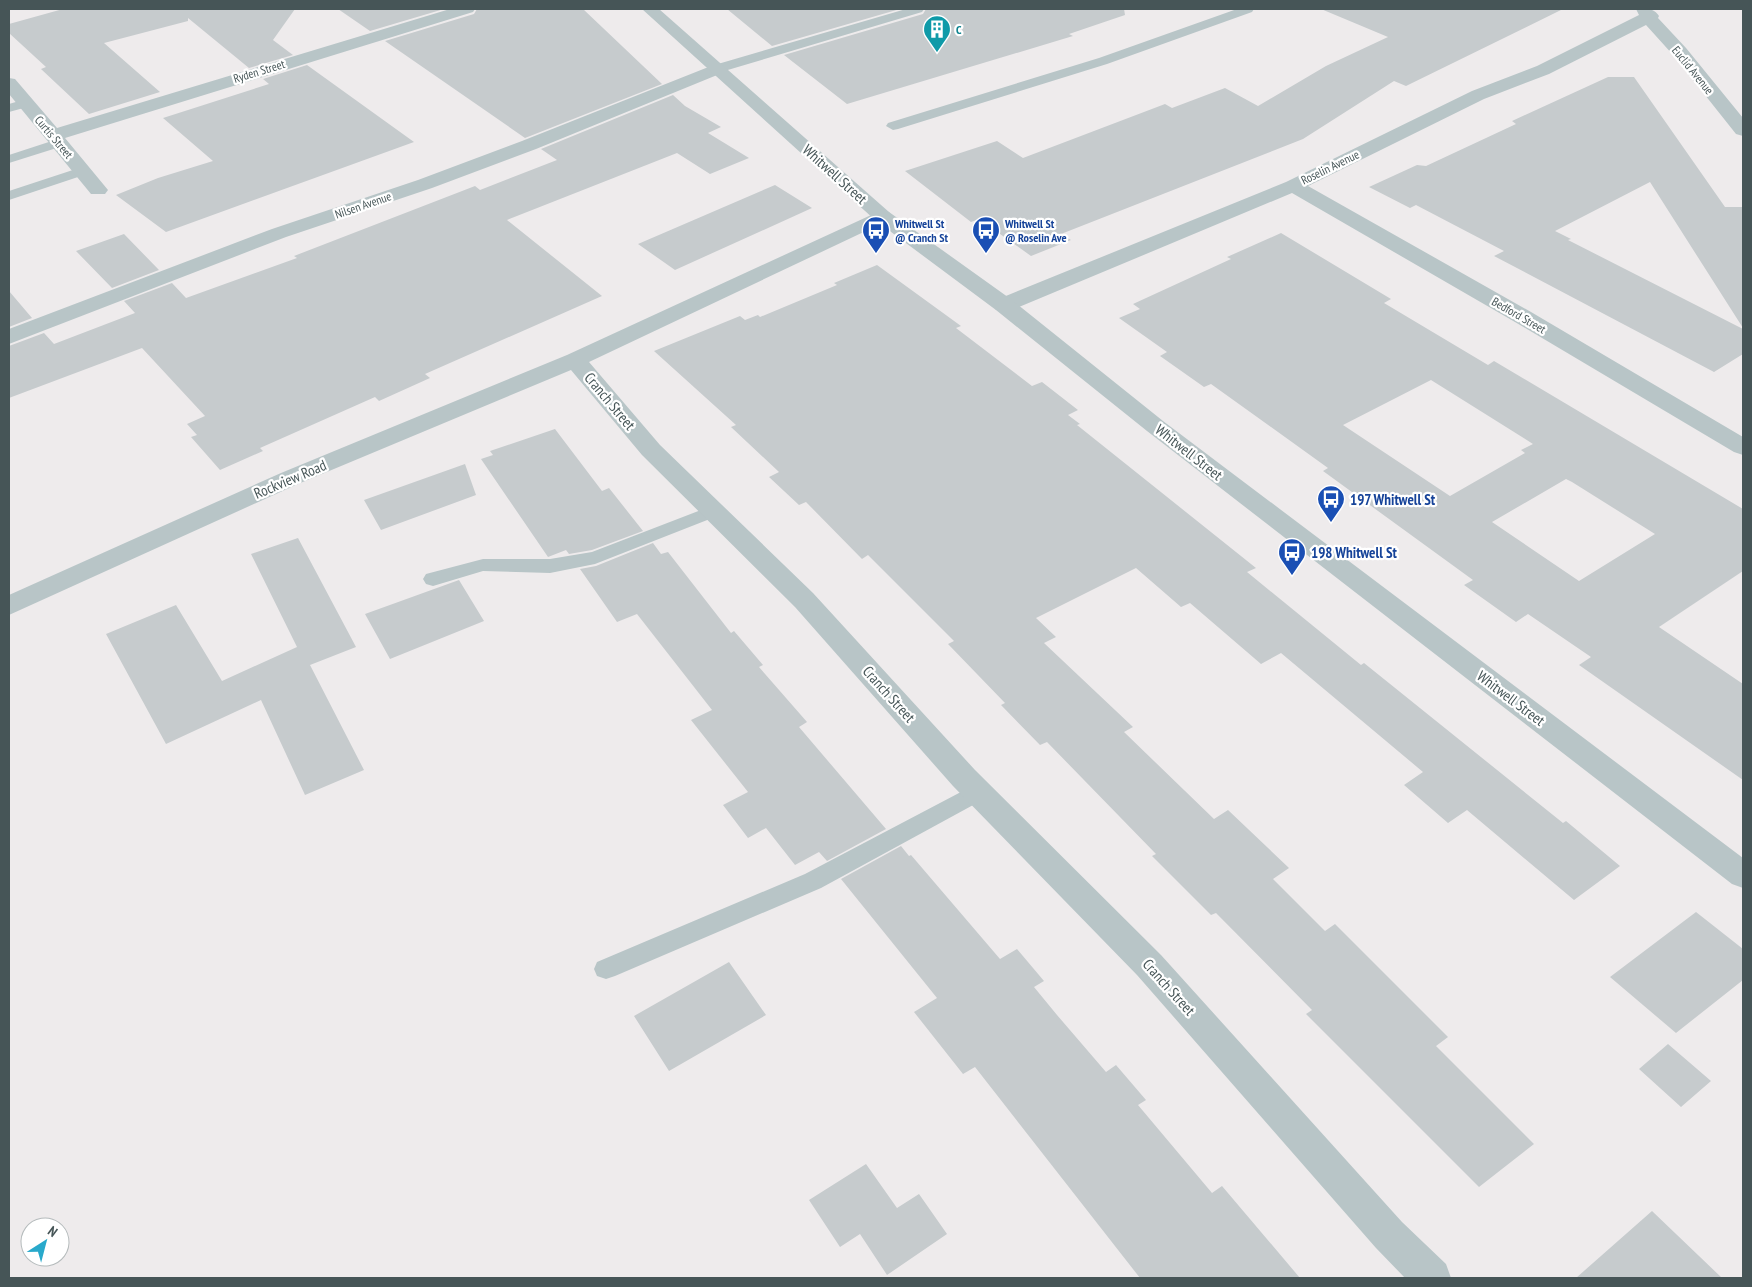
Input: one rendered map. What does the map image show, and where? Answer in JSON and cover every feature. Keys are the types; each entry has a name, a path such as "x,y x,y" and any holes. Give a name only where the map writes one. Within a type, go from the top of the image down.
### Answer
{"street":[{"name":"Ryden Street","path":"55,139 128,110 467,9"},
{"name":"Whitwell Street","path":"650,9 882,216 1004,305 1155,426 1743,876"},
{"name":"Euclid Avenue","path":"1648,13 1651,20 1680,52 1743,130"},
{"name":"Roselin Avenue","path":"1004,305 1293,186 1478,96 1543,70 1648,13"},
{"name":"Nilsen Avenue","path":"9,337 280,233 529,146 716,69"},
{"name":"Curtis Street","path":"9,84 17,106 55,139 98,190"},
{"name":"Bedford Street","path":"1293,186 1523,317 1743,447"},
{"name":"Cranch Street","path":"882,216 575,360 651,450 804,600 978,792 1150,965 1389,1235 1432,1278"},
{"name":"Rockview Road","path":"9,606 122,552 432,418 575,360"}],"lane":[{"path":"716,69 918,9"},
{"path":"893,126 1103,61 1248,9"},
{"path":"9,159 55,139"},
{"path":"9,196 82,171"},
{"path":"433,579 483,565 550,566 595,558 714,511"},
{"path":"606,969 813,881 978,792"}],"building":[{"path":"63,9 295,9 273,40 293,55 249,68 188,18 188,21 104,43 160,92 89,114 41,69 46,67 9,33 9,24"},
{"path":"338,9 444,9 370,31"},
{"path":"477,9 583,9 662,84 525,138 385,41 474,14"},
{"path":"727,9 900,9 772,46"},
{"name":"C","path":"926,9 1124,9 1125,15 1069,34 1073,36 847,104 784,55 923,14"},
{"path":"1321,9 1563,9 1406,86 1394,81 1303,139 1061,234 1071,240 1031,256 979,219 971,222 905,171 997,141 1023,158 1165,104 1172,108 1225,88 1258,106 1326,66 1388,37"},
{"path":"307,65 414,142 166,232 116,195 158,178 213,161 163,118 269,84 263,79"},
{"path":"1608,77 1634,77 1725,207 1743,207 1743,328 1650,182 1555,231 1571,239 1568,240 1743,329 1743,354 1714,372 1494,256 1504,251 1416,205 1410,208 1369,187 1417,165 1426,166 1516,124 1512,121"},
{"path":"673,95 685,106 721,127 708,133 749,158 710,174 677,153 507,220 602,296 425,374 430,378 379,401 375,397 260,448 263,451 220,470 191,437 197,435 187,424 205,416 142,348 9,398 9,346 44,333 54,344 135,313 124,301 172,283 186,298 297,258 294,256 475,186 480,190 557,160 541,149"},
{"path":"775,185 812,208 675,270 638,244"},
{"path":"1281,233 1391,299 1384,303 1488,365 1494,361 1743,509 1743,571 1659,627 1743,684 1743,780 1579,665 1591,657 1528,614 1516,622 1464,585 1473,580 1323,471 1328,468 1211,384 1204,387 1160,356 1167,352 1119,318 1140,309 1133,304 1231,259 1227,257","holes":["1431,380 1533,444 1521,450 1525,453 1450,496 1343,425","1566,479 1572,482 1655,534 1579,581 1492,522"]},
{"path":"124,234 159,270 112,288 76,251"},
{"path":"877,265 961,326 956,328 1032,386 1042,382 1078,410 1068,415 1080,424 1077,425 1256,568 1247,572 1361,665 1364,663 1563,823 1566,821 1620,866 1574,900 1467,810 1448,823 1404,785 1423,772 1281,653 1261,664 1190,603 1181,607 1136,568 1036,618 1056,637 1044,643 1133,727 1124,732 1214,819 1228,810 1289,868 1273,879 1325,931 1335,924 1448,1037 1436,1046 1534,1144 1479,1187 1306,1014 1312,1010 1216,913 1211,915 1152,856 1156,854 1047,742 1040,745 1001,705 1005,703 948,644 954,641 868,555 862,559 806,502 799,505 769,477 779,472 731,427 736,425 654,351 740,316 745,320 758,315 760,317 837,285 834,283"},
{"path":"9,291 32,318 9,327"},
{"path":"555,429 602,491 609,488 643,531 592,550 569,554 566,550 548,557 481,459 493,455 490,451"},
{"path":"465,464 476,495 381,530 364,500"},
{"path":"298,538 356,647 310,665 364,770 305,795 261,700 166,744 106,634 176,605 222,681 297,647 251,554"},
{"path":"653,543 661,554 668,552 731,633 734,631 763,665 759,667 807,722 799,727 886,829 827,861 819,852 795,865 766,828 748,838 723,805 748,792 691,720 712,710 637,614 617,622 580,569 596,566"},
{"path":"459,580 484,621 390,659 365,614"},
{"path":"901,846 909,856 911,855 1000,959 1017,949 1044,981 1034,987 1106,1072 1116,1065 1146,1100 1138,1105 1212,1193 1222,1186 1300,1278 1140,1278 975,1067 963,1074 914,1012 937,998 841,879"},
{"path":"1696,912 1743,949 1743,980 1676,1033 1610,977"},
{"path":"729,962 766,1015 669,1071 634,1016"},
{"path":"1668,1044 1711,1081 1681,1107 1639,1069"},
{"path":"866,1164 897,1208 919,1194 947,1234 887,1275 860,1234 840,1247 809,1200"},
{"path":"1652,1211 1722,1278 1576,1278"}],"place":[{"name":"C","path":"937,53"},
{"name":"Whitwell St @ Cranch St","path":"876,254"},
{"name":"Whitwell St @ Roselin Ave","path":"986,254"},
{"name":"197 Whitwell St","path":"1331,523"},
{"name":"198 Whitwell St","path":"1292,576"}]}
